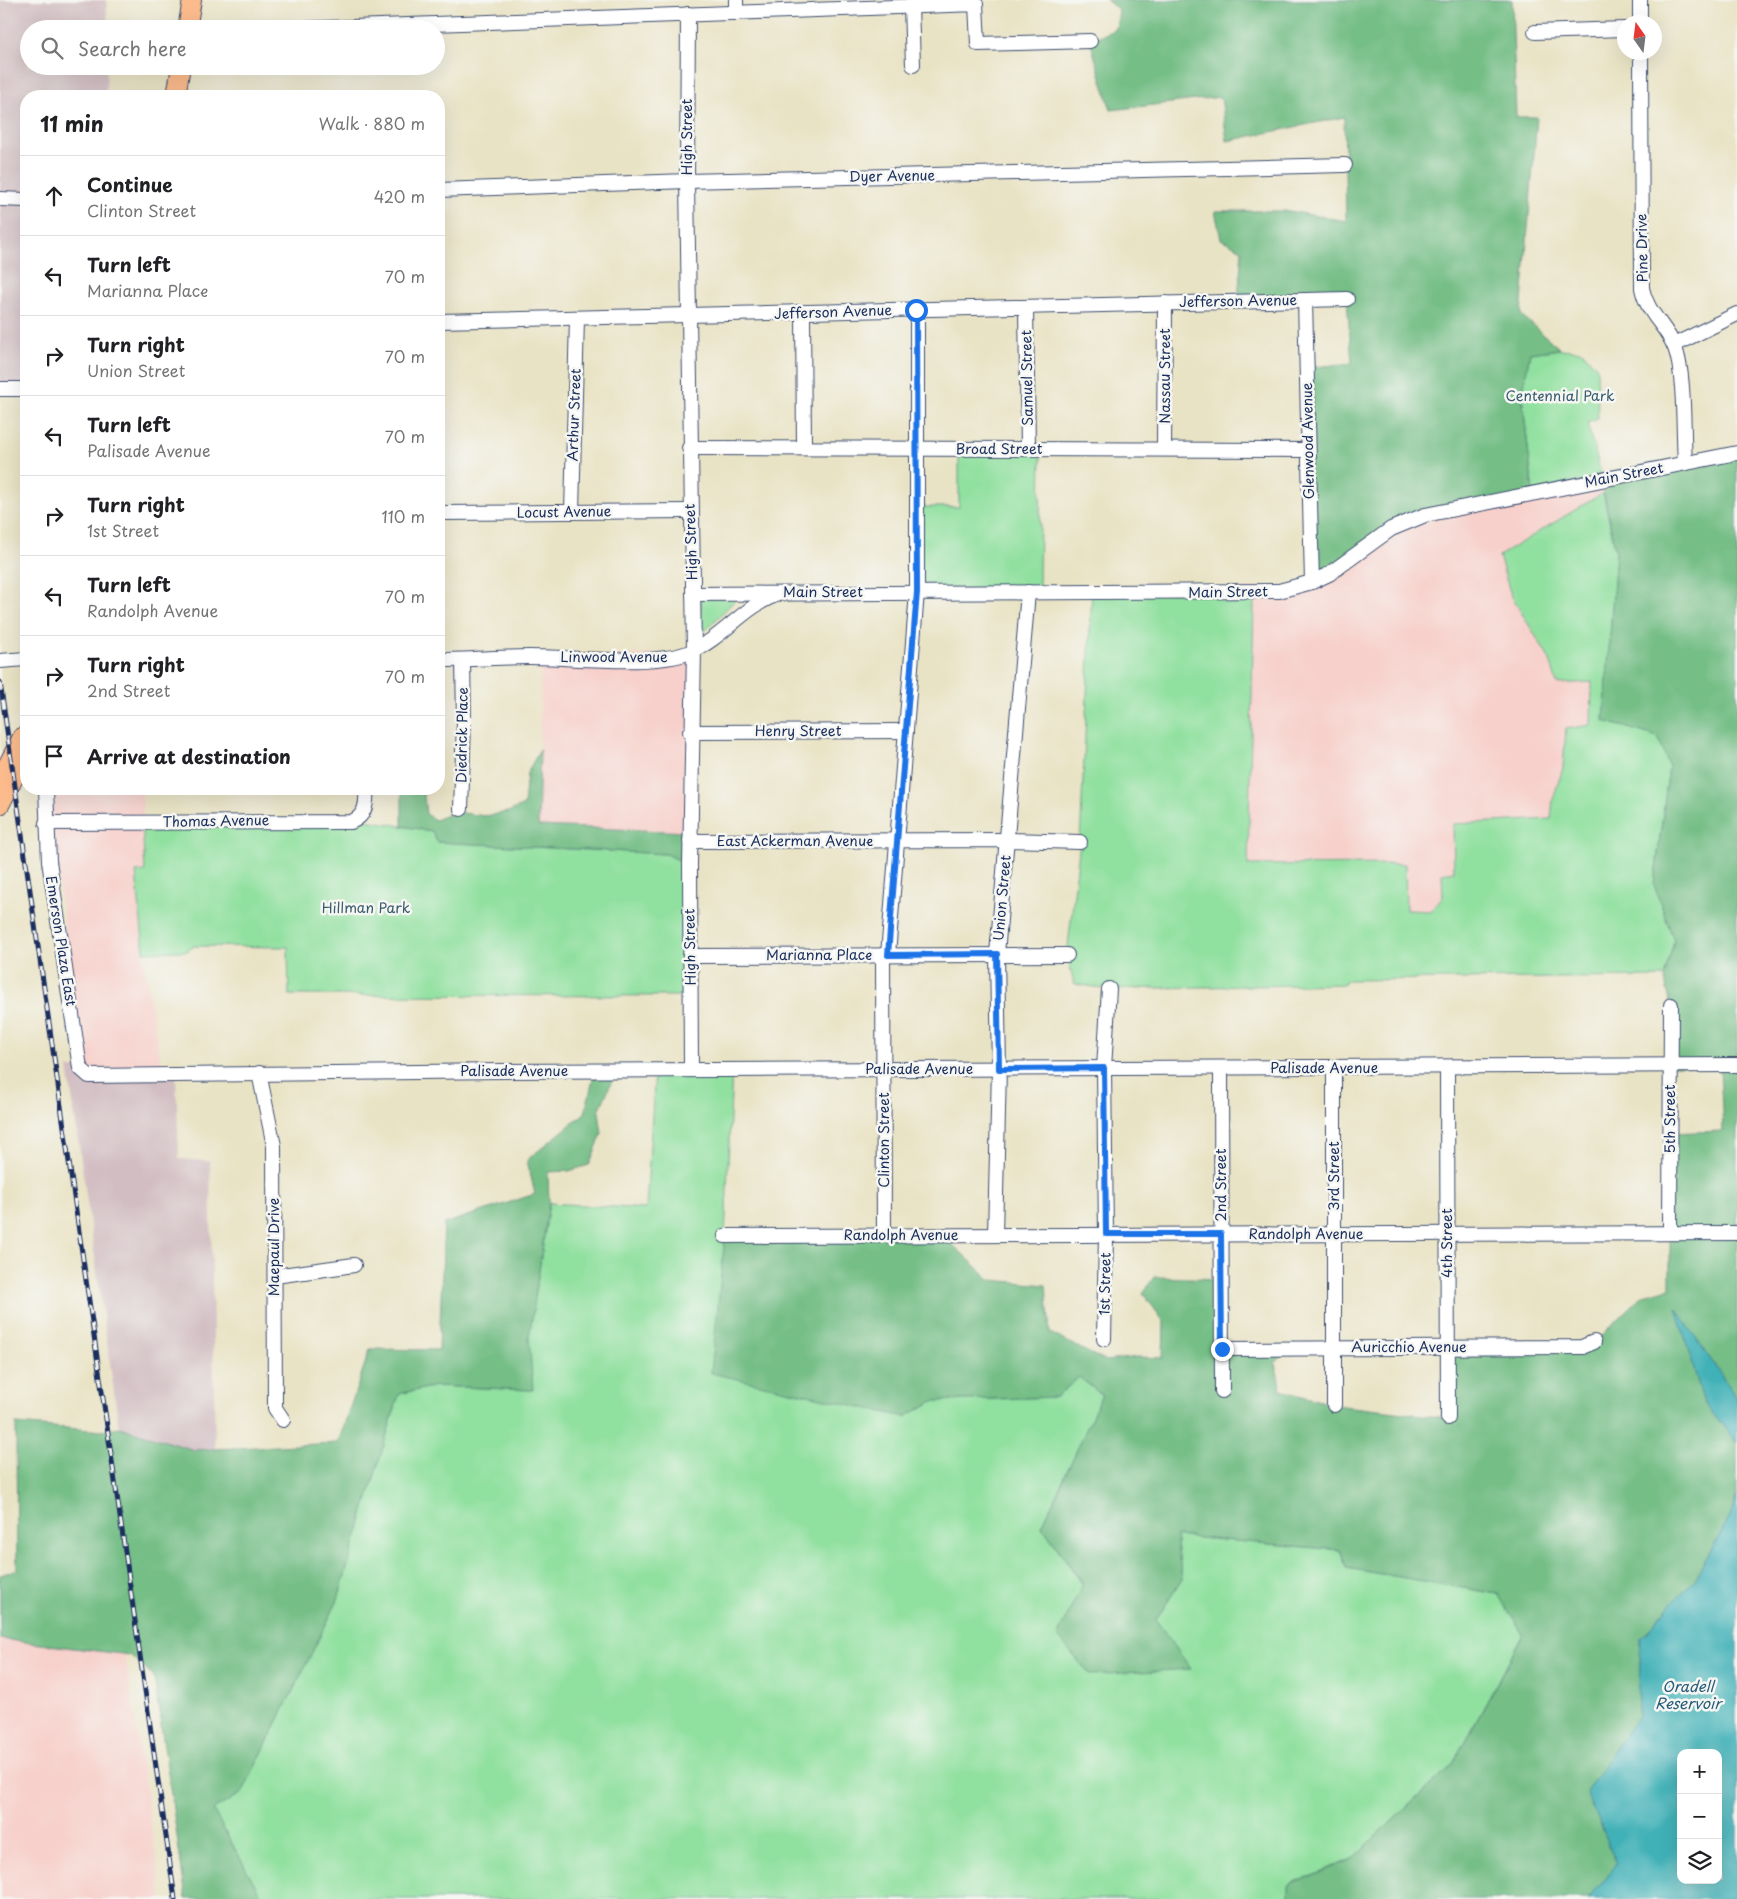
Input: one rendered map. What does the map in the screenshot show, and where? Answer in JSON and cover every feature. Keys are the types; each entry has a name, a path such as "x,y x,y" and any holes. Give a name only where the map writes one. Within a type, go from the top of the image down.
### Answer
{"main road":[{"path":"189,20 192,0"},
{"path":"177,90 180,75"},
{"path":"0,779 20,741"},
{"path":"0,805 20,767"}],"street":[{"path":"1640,0 1640,15"},
{"path":"445,23 688,14 736,6 976,4 978,44 1090,41"},
{"path":"911,6 913,65"},
{"name":"High Street","path":"688,14 689,448 694,650 690,732 691,1070"},
{"path":"1536,32 1617,30"},
{"name":"Pine Drive","path":"1641,60 1642,288 1649,310 1674,345 1679,362 1685,463"},
{"name":"Dyer Avenue","path":"445,190 687,181 1345,165"},
{"path":"0,200 20,200"},
{"name":"Jefferson Avenue","path":"445,321 1347,299"},
{"name":"Glenwood Avenue","path":"1305,300 1312,582"},
{"name":"Nassau Street","path":"1164,449 1165,303"},
{"name":"Samuel Street","path":"1026,307 1028,449"},
{"name":"Clinton Street","path":"884,1235 886,955 917,592 916,310"},
{"path":"804,313 804,448"},
{"path":"1674,345 1737,314"},
{"name":"Arthur Street","path":"572,512 577,318"},
{"path":"0,389 20,389"},
{"name":"Broad Street","path":"689,448 1308,450"},
{"name":"Main Street","path":"693,594 801,592 1264,592 1295,588 1312,582 1344,565 1391,529 1425,516 1737,452"},
{"name":"Locust Avenue","path":"445,513 690,511"},
{"name":"Linwood Avenue","path":"445,660 531,657 649,659 672,657 694,650 717,637 763,600 780,594 801,592"},
{"name":"Union Street","path":"996,1235 999,1069 997,954 1028,592"},
{"path":"0,661 20,659"},
{"name":"Diedrick Place","path":"461,809 463,660"},
{"name":"Henry Street","path":"690,732 906,731"},
{"name":"Emerson Plaza East","path":"46,795 46,823 50,861 80,1068 89,1076 102,1076"},
{"name":"Thomas Avenue","path":"46,823 351,822 363,814 366,795"},
{"name":"East Ackerman Avenue","path":"690,841 897,842 1007,840 1080,842"},
{"name":"Marianna Place","path":"690,956 1067,955"},
{"name":"1st Street","path":"1104,1339 1106,1234 1104,1068 1109,990"},
{"name":"5th Street","path":"1670,1233 1671,1006"},
{"name":"Palisade Avenue","path":"102,1076 691,1070 1447,1068 1737,1065"},
{"name":"2nd Street","path":"1221,1068 1222,1391"},
{"name":"3rd Street","path":"1334,1068 1334,1405"},
{"name":"4th Street","path":"1447,1068 1448,1418"},
{"name":"Maepaul Drive","path":"259,1073 274,1146 274,1408 283,1420"},
{"name":"Randolph Avenue","path":"725,1236 1737,1233"},
{"path":"275,1276 354,1265"},
{"name":"Auricchio Avenue","path":"1222,1349 1582,1347 1594,1342"}],"shaded area":[{"path":"0,0 106,0 108,20 20,20 20,75 107,75 106,90 20,90 20,389 0,389"},
{"path":"1601,480 1616,552 1674,941 1664,977 1349,980 1109,989 1074,984 1067,955 1080,842 1092,592 1295,588 1391,529"},
{"path":"691,653 690,832 538,826 541,658"},
{"path":"47,795 142,795 145,871 136,873 143,957 163,1075 84,1073"},
{"path":"68,1068 80,1068 84,1073 176,1075 179,1159 210,1161 215,1449 194,1450 119,1427"},
{"path":"0,1639 125,1654 162,1899 0,1899"}],"green space":[{"path":"1106,0 1512,0 1516,117 1537,117 1521,315 1560,349 1530,353 1522,394 1533,493 1425,515 1312,582 1306,368 1352,363 1347,299 1238,301 1242,250 1221,239 1215,211 1289,211 1346,221 1344,117 1227,141 1221,97 1111,110 1090,41 1116,29 1119,10"},
{"name":"Centennial Park","path":"1560,349 1582,351 1597,368 1598,419 1587,423 1603,480 1533,493 1522,394 1530,353"},
{"path":"959,449 1041,449 1039,592 917,592 917,507 959,507"},
{"path":"1737,453 1737,1399 1677,1310 1704,1403 1737,1443 1737,1495 1730,1517 1693,1581 1641,1637 1638,1716 1586,1791 1617,1864 1588,1899 1288,1899 1288,1886 1352,1859 1454,1763 1523,1635 1498,1594 1347,1568 1340,1550 1176,1536 1182,1579 1156,1620 1191,1669 1090,1675 1057,1636 1083,1584 1042,1526 1102,1395 1079,1377 1056,1397 933,1401 905,1417 711,1373 725,1236 942,1235 991,1280 1046,1285 1050,1333 1105,1361 1139,1357 1163,1358 1164,1322 1143,1293 1154,1277 1222,1279 1222,1348 1291,1348 1275,1363 1281,1390 1334,1405 1448,1418 1448,1347 1595,1342 1643,1295 1670,1288 1670,1133 1723,1131 1720,1066 1670,1066 1671,1005 1664,977 1674,941 1654,885 1669,766 1658,737 1604,721 1616,552 1601,480"},
{"path":"1603,493 1616,552 1604,721 1659,737 1669,766 1654,884 1674,941 1664,977 1349,980 1345,981 1345,984 1109,989 1074,984 1067,955 1080,842 1092,592 1264,592 1254,601 1248,865 1405,864 1406,910 1431,911 1443,896 1442,873 1454,871 1453,824 1551,819 1553,799 1563,768 1566,729 1591,725 1592,682 1557,684 1550,660 1511,595 1499,556"},
{"path":"701,598 737,598 704,632 700,629"},
{"path":"540,750 538,826 690,832 690,865 666,854 437,842 432,831 402,826 402,795 424,795 426,814 435,820 455,812 485,816 508,812 524,805 527,773"},
{"name":"Hillman Park","path":"359,819 432,831 437,842 666,854 690,865 690,996 289,995 288,947 194,946 187,951 144,952 136,872 145,871 142,823"},
{"path":"655,1070 732,1070 725,1236 905,1417 933,1401 1056,1397 1079,1377 1102,1395 1042,1526 1083,1585 1058,1636 1156,1620 1182,1579 1176,1536 1340,1550 1347,1568 1498,1594 1523,1634 1454,1763 1352,1859 1289,1885 1288,1899 263,1899 213,1810 242,1793 337,1602 399,1394 436,1386 532,1390 529,1338 549,1203 646,1209"},
{"path":"595,1071 616,1071 599,1111 602,1134 589,1165 569,1171 548,1172 549,1203 529,1338 533,1390 436,1386 399,1394 337,1602 242,1793 213,1810 263,1899 186,1899 154,1676 130,1655 0,1639 0,1575 17,1570 16,1424 102,1431 119,1427 194,1450 338,1443 370,1349 439,1350 444,1224 535,1194 527,1160 585,1113"}],"water":[{"path":"1676,1308 1737,1399 1737,1443 1704,1403"},
{"name":"Oradell Reservoir","path":"1737,1495 1737,1899 1588,1899 1617,1864 1586,1791 1638,1716 1641,1637 1693,1581 1730,1517"}],"railway":[{"path":"0,682 175,1899"}],"route":[{"path":"916,310 917,592 888,955 997,954 999,1069 1104,1068 1106,1234 1221,1234 1222,1349"}]}
